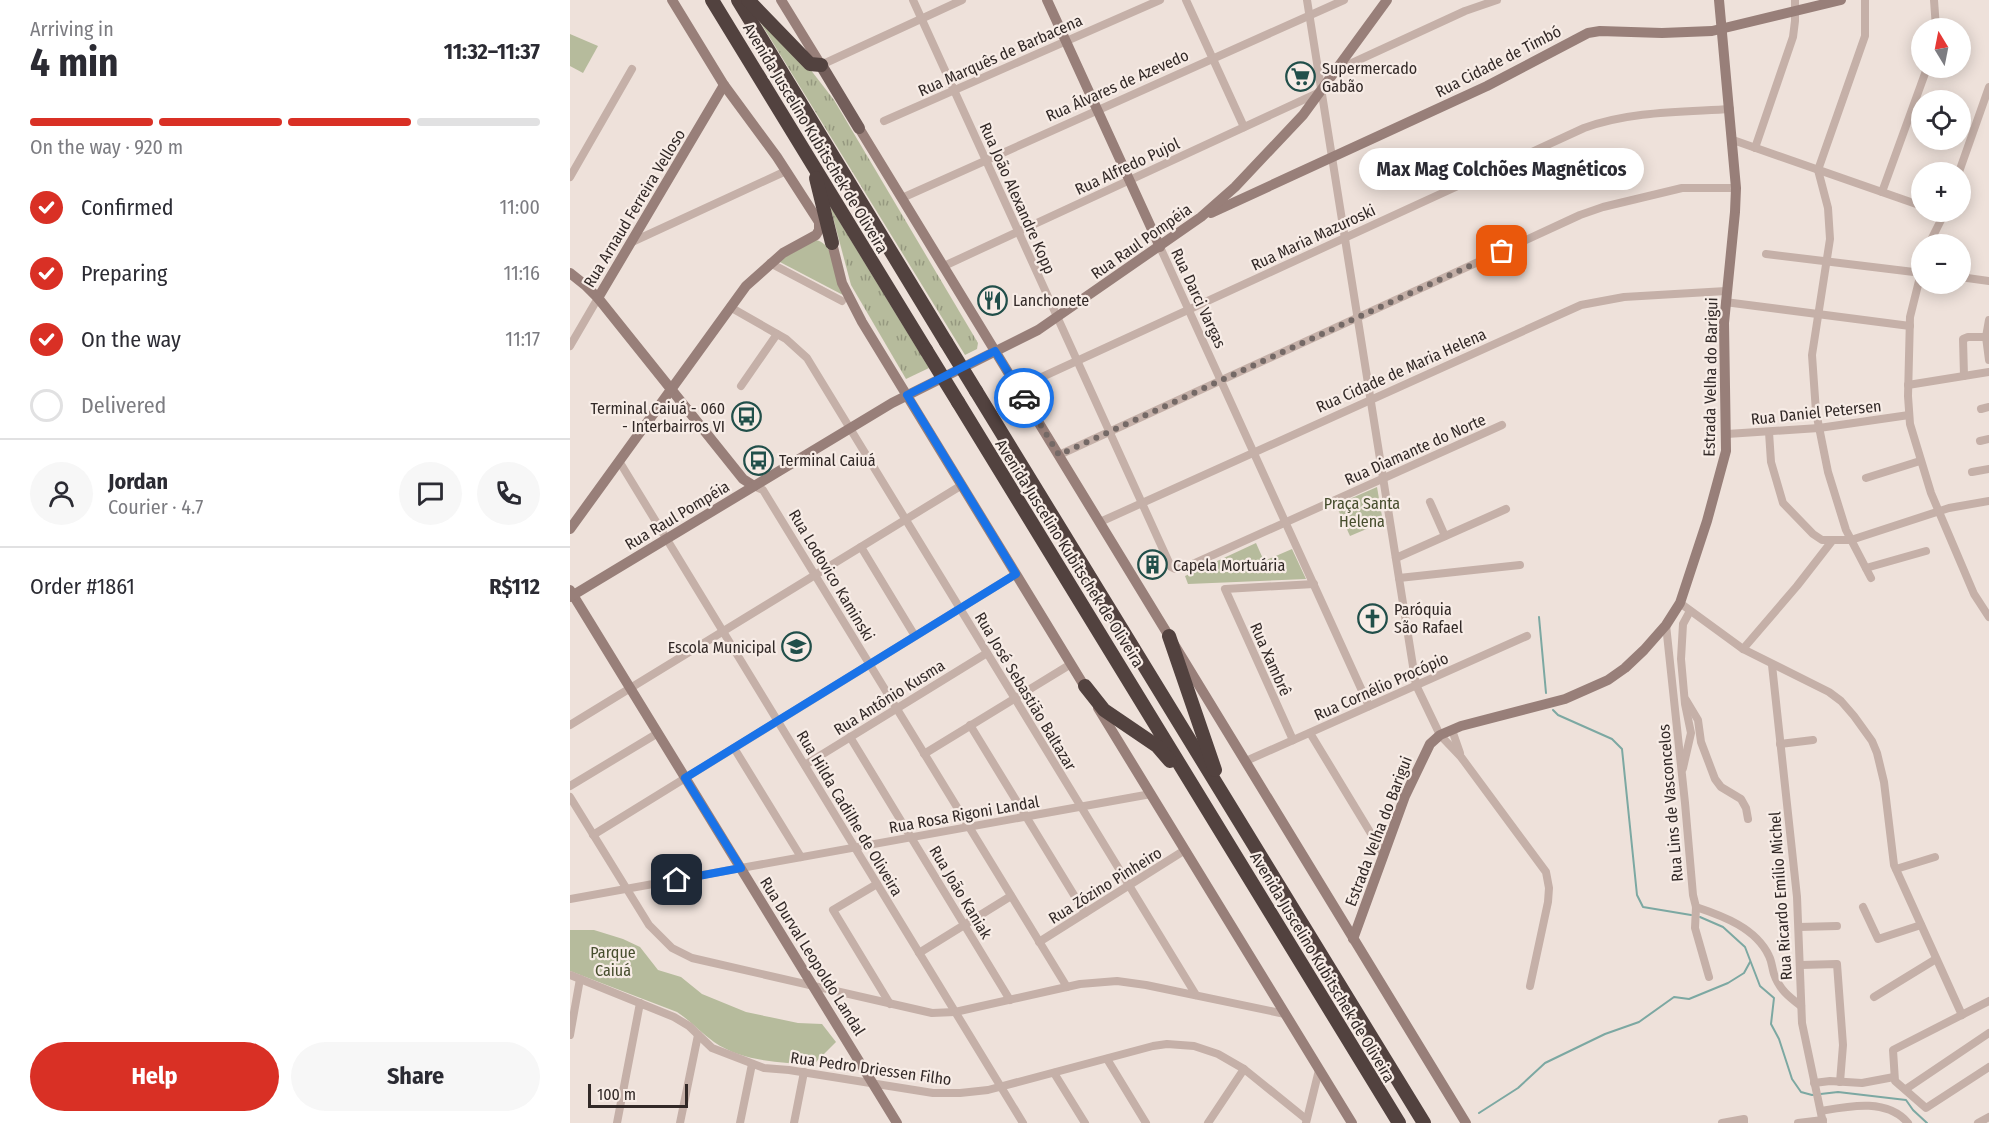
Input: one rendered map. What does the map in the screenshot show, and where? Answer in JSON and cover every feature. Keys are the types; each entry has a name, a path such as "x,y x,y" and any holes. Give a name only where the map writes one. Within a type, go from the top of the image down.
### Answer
{"highway":[{"name":"Avenida Juscelino Kubitschek de Oliveira","path":"712,0 1399,1123"},
{"name":"Avenida Juscelino Kubitschek de Oliveira","path":"738,0 1228,802"},
{"path":"748,0 810,64 820,65"},
{"path":"808,156 819,188 832,243"},
{"path":"1169,636 1228,802 1424,1123"},
{"path":"1084,686 1111,716 1157,746 1197,792"}],"main road":[{"path":"570,529 746,286 788,249 816,235 819,230 819,222 786,171 724,85 672,0"},
{"path":"781,0 1466,1123"},
{"name":"Rua Darci Vargas","path":"1047,0 1160,247"},
{"name":"Rua Raul Pompéia","path":"571,594 907,395 1030,334 1160,247 1201,217 1233,189 1312,105 1387,0"},
{"name":"Estrada Velha do Barigui","path":"1353,939 1405,796 1423,754 1430,744 1440,735 1452,730 1565,699 1599,685 1634,661 1666,625 1680,603 1725,458 1727,434 1724,339 1736,188 1719,0"},
{"name":"Rua Cidade de Timbó","path":"1201,217 1487,86 1588,33 1600,31 1683,33 1722,30 1795,6 1841,0"},
{"name":"Rua Arnaud Ferreira Velloso","path":"598,298 724,85"},
{"path":"1234,203 1230,198 1233,189 1259,190"},
{"path":"832,243 847,294 1352,1123"},
{"name":"Rua Lodovico Kaminski","path":"570,273 598,298 743,479 754,486"},
{"name":"Rua Durval Leopoldo Landal","path":"571,594 897,1123"}],"street":[{"name":"Rua João Alexandre Kopp","path":"913,0 1168,564 1175,569"},
{"path":"820,65 962,0"},
{"name":"Rua Marquês de Barbacena","path":"884,121 1160,0"},
{"path":"1186,0 1244,127"},
{"path":"1307,0 1416,685 1440,735 1461,757 1542,865 1549,880 1548,902 1530,986"},
{"name":"Rua Álvares de Azevedo","path":"902,198 1344,0"},
{"path":"1337,69 1458,14 1497,0"},
{"path":"1865,0 1865,36 1818,170 1830,218 1827,262 1812,355 1814,401 1838,508 1851,540 1871,578"},
{"path":"1934,0 1935,18"},
{"path":"1755,148 1793,37 1795,6"},
{"path":"570,177 632,69"},
{"path":"1882,192 1923,78"},
{"path":"1963,162 1989,87"},
{"name":"Rua Alfredo Pujol","path":"944,266 1322,91"},
{"path":"1312,105 1326,121"},
{"name":"Rua Maria Mazuroski","path":"1018,388 1596,123 1651,114 1730,109"},
{"path":"1733,140 1911,202"},
{"path":"632,242 786,171"},
{"path":"1059,455 1591,211 1682,188 1736,188"},
{"name":"Rua Darci Vargas","path":"1160,247 1370,706"},
{"path":"1766,254 1911,271"},
{"path":"770,263 842,301"},
{"path":"1971,279 1989,281"},
{"path":"1915,294 1910,326 1908,415 1920,460 1938,511 1974,594 1989,617"},
{"name":"Rua Cidade de Maria Helena","path":"1100,522 1581,305 1624,297 1726,297 1818,314 1910,326"},
{"name":"Rua Arnaud Ferreira Velloso","path":"570,346 598,298"},
{"name":"Rua José Sebastião Baltazar","path":"730,307 794,345 807,358 1196,995"},
{"path":"1989,320 1986,337 1989,360"},
{"path":"741,386 777,334"},
{"path":"1964,376 1963,339 1986,337"},
{"path":"1908,385 1989,372"},
{"name":"Rua Daniel Petersen","path":"1727,434 1819,428 1908,415"},
{"name":"Rua Diamante do Norte","path":"1175,569 1184,568 1502,425"},
{"path":"1769,432 1771,462 1783,502 1813,534 1822,540 1851,540 1938,511 1989,501"},
{"path":"1980,441 1989,439"},
{"path":"1866,478 1920,460"},
{"name":"Rua Hilda Cadilhe de Oliveira","path":"619,461 1023,1123"},
{"path":"1972,472 1989,469"},
{"path":"570,725 962,485"},
{"name":"Rua Lodovico Kaminski","path":"754,486 763,490 1066,987"},
{"path":"1430,502 1445,536"},
{"path":"1396,558 1506,509"},
{"path":"1743,649 1832,541"},
{"path":"861,547 915,636"},
{"path":"1866,568 1926,551"},
{"path":"1399,578 1520,565"},
{"path":"593,835 1016,574"},
{"name":"Rua Xambrê","path":"1293,740 1225,589 1314,584"},
{"path":"1680,603 1743,649 1829,692 1841,701 1872,741 1882,774 1896,869 1962,1015"},
{"path":"1682,772 1691,736 1681,659 1683,624 1690,611"},
{"name":"Rua Lins de Vasconcelos","path":"1666,625 1696,907 1695,928 1709,977"},
{"name":"Rua Cornélio Procópio","path":"1246,761 1527,636"},
{"name":"Rua Antônio Kusma","path":"805,765 987,653"},
{"path":"924,753 1071,664"},
{"name":"Rua Ricardo Emílio Michel","path":"1772,665 1796,878 1804,1041 1823,1122"},
{"path":"1685,699 1698,720 1701,742 1715,779 1721,787 1741,799 1748,819"},
{"path":"970,725 1085,913"},
{"path":"1452,730 1461,757"},
{"path":"570,786 658,733"},
{"path":"1310,733 1384,855"},
{"name":"Rua João Kaniak","path":"850,737 1010,1000"},
{"path":"1780,744 1813,740"},
{"path":"734,748 801,858"},
{"name":"Rua Rosa Rigoni Landal","path":"570,899 1151,794"},
{"path":"570,797 655,933 682,954 702,961 926,1012 955,1012 1092,982 1117,981 1285,1014"},
{"name":"Rua Zózino Pinheiro","path":"1039,942 1185,850"},
{"path":"1896,869 1935,856"},
{"path":"877,884 833,910 890,1004"},
{"path":"920,953 1011,896"},
{"path":"1696,907 1729,920 1753,936 1768,954 1776,980 1782,990 1801,1006"},
{"path":"1863,907 1878,939 1921,925"},
{"path":"1799,927 1837,926"},
{"path":"1874,997 1936,959"},
{"path":"1801,965 1837,964 1843,1045 1840,1082"},
{"name":"Rua Pedro Driessen Filho","path":"570,975 674,1017 717,1051 767,1069 804,1072 920,1091 974,1092 1001,1087 1153,1046 1181,1044 1207,1050 1244,1070 1306,1121"},
{"path":"570,1035 580,979"},
{"path":"1989,1001 1893,1050 1896,1083 1926,1108 1989,1067"},
{"path":"617,1123 640,1003"},
{"path":"1906,1089 1989,1033"},
{"path":"680,1123 698,1035"},
{"path":"1107,1059 1146,1123"},
{"path":"740,1123 752,1064"},
{"path":"1208,1123 1244,1070"},
{"path":"1306,1121 1319,1070"},
{"path":"794,1123 804,1072"},
{"path":"1054,1073 1085,1123"},
{"path":"1816,1090 1840,1082 1862,1083 1894,1077"},
{"path":"1821,1111 1857,1105 1871,1106 1896,1112 1908,1123"},
{"path":"1978,1123 1989,1117"},
{"path":"1722,1123 1744,1121"},
{"path":"1798,1123 1823,1122"}],"green space":[{"path":"759,20 810,69 834,100 978,343 977,349 965,355"},
{"path":"570,34 598,46 583,73 570,66"},
{"path":"830,206 929,368 906,379 851,285"},
{"path":"815,240 827,247 831,254 843,295 778,261"},
{"name":"Praça Santa Helena","path":"1377,487 1383,522 1350,536 1336,505"},
{"path":"1256,543 1264,561 1292,549 1306,579 1188,584 1185,576"},
{"name":"Parque Caiuá","path":"570,930 594,930 623,939 640,947 658,970 681,977 702,994 746,1012 798,1023 822,1024 836,1042 813,1065 762,1060 725,1049 677,1012 570,971"}],"waterway":[{"path":"1539,617 1546,693"},
{"path":"1553,710 1558,715 1612,739 1622,749 1637,895 1643,907 1691,915"},
{"path":"1700,917 1723,927 1745,947 1760,986 1774,998 1771,1024 1779,1039 1792,1079 1801,1092 1812,1095 1838,1092 1906,1100 1927,1123"},
{"path":"1479,1113 1518,1088 1545,1063 1605,1034 1639,1022 1674,997 1689,999 1728,983 1744,973 1750,962"}],"way so far":[{"path":"1024,398 1059,455 1502,251"}],"place":[{"name":"Supermercado Gabão","path":"1301,77"},
{"name":"Max Mag Colchões Magnéticos","path":"1502,251"},
{"name":"Lanchonete","path":"992,300"},
{"name":"Terminal Caiuá - 060 - Interbairros VI","path":"746,417"},
{"name":"Terminal Caiuá","path":"758,460"},
{"name":"Capela Mortuária","path":"1152,565"},
{"name":"Paróquia São Rafael","path":"1373,618"},
{"name":"Escola Municipal","path":"797,647"}],"route":[{"path":"677,880 741,868 685,778 1016,574 907,395 995,351 1024,398"}]}
